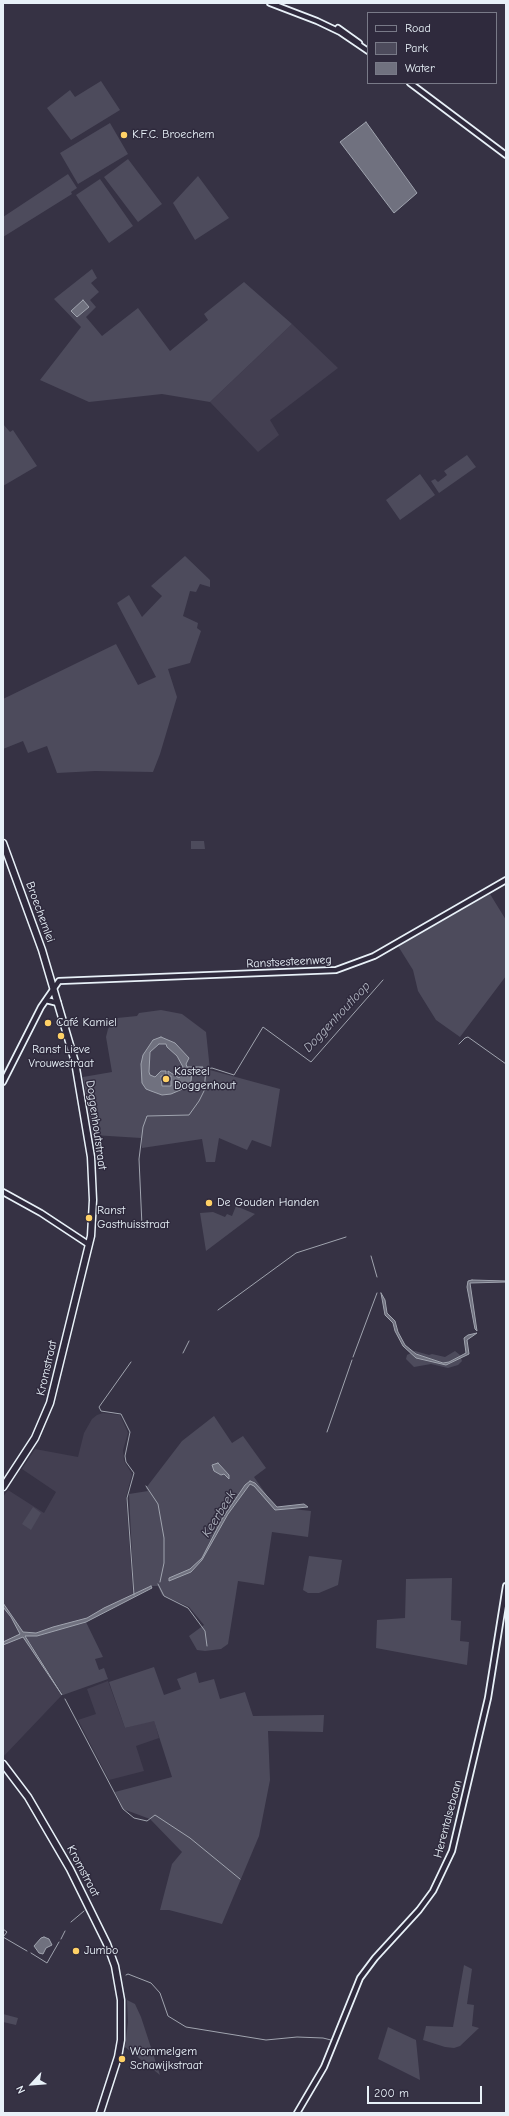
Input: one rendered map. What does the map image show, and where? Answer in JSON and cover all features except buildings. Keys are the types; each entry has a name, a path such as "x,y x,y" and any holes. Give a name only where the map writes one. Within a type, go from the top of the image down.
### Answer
{"main road":[{"name":"Broechemlei","path":"3,843 36,933 54,988"},
{"name":"Doggenhoutstraat","path":"54,988 75,1062 91,1157 93,1206 88,1244"},
{"name":"Kromstraat","path":"3,1487 35,1438 46,1414 88,1244"},
{"name":"Kromstraat","path":"3,1764 38,1812 88,1905 112,1956 121,1998 119,2051 100,2113"}],"street":[{"path":"270,3 317,21 322,21 342,30 355,38 367,50"},
{"path":"411,84 506,155"},
{"name":"Ranstsesteenweg","path":"54,988 59,981 317,972 349,966 374,956 506,880"},
{"path":"3,1082 41,1007 54,988"},
{"path":"46,1000 58,1003"},
{"path":"3,1192 41,1213 88,1244"},
{"name":"Herentalsebaan","path":"297,2113 324,2067 360,1978 375,1958 419,1910 433,1892 452,1851 488,1698 506,1586"}],"shaded area":[{"path":"292,324 338,368 270,420 279,435 258,452 210,402"},
{"path":"103,1413 120,1415 128,1433 123,1450 124,1461 132,1474 126,1497 133,1595 83,1620 35,1635 24,1633 29,1647 62,1695 3,1757 3,1497 8,1490 44,1513 56,1492 22,1469 35,1449 78,1457 84,1433 92,1419"},
{"path":"108,1681 125,1728 154,1720 159,1738 136,1746 144,1771 109,1780 78,1720 96,1714 87,1689"}],"green space":[{"path":"101,81 120,110 71,140 47,108 70,90 75,97"},
{"path":"110,123 128,154 78,184 60,153"},
{"path":"128,159 162,204 138,222 104,177"},
{"path":"68,174 77,188 71,192 72,194 3,237 3,217"},
{"path":"198,176 229,218 195,240 173,203"},
{"path":"100,179 133,226 109,243 76,195"},
{"path":"92,269 97,278 91,283 99,292 90,300 96,307 86,317 102,336 138,308 170,351 208,320 204,314 244,282 292,324 210,402 162,394 89,402 40,380 81,327 54,299"},
{"path":"3,424 10,432 13,430 37,466 3,486"},
{"path":"467,455 476,467 439,493 431,481 435,479 438,482 447,475 444,471"},
{"path":"420,474 435,495 400,520 386,500"},
{"path":"185,556 210,580 210,587 200,584 196,592 190,591 183,616 198,623 197,628 201,631 190,663 168,669 177,697 153,772 95,771 57,773 47,746 28,753 23,741 3,749 3,699 116,644 138,685 156,677 117,603 129,595 142,617 162,596 151,586"},
{"path":"191,841 204,841 205,849 191,849"},
{"path":"490,894 506,920 506,976 460,1037 436,1020 418,991 413,970 398,946"},
{"path":"161,1010 182,1014 206,1032 210,1070 280,1089 271,1147 252,1140 247,1150 219,1138 215,1162 206,1162 202,1139 142,1148 141,1138 93,1135 83,1077 112,1072 106,1037 108,1029 117,1018 137,1016 139,1013"},
{"path":"236,1206 255,1214 206,1251 200,1213 213,1212 225,1217 227,1214 232,1216"},
{"path":"415,1351 445,1357 455,1351 460,1355 462,1361 458,1365 448,1368 431,1364 414,1367 406,1359 407,1355"},
{"path":"214,1416 232,1443 243,1436 266,1468 254,1477 275,1507 311,1511 308,1537 272,1532 264,1585 238,1581 228,1644 221,1649 205,1651 197,1650 189,1636 204,1625 189,1607 162,1595 158,1586 151,1586 134,1594 129,1494 148,1491 146,1488 182,1441"},
{"path":"33,1507 41,1513 31,1530 22,1524"},
{"path":"309,1556 342,1560 338,1585 319,1593 308,1593 303,1590"},
{"path":"452,1578 451,1620 461,1621 460,1641 469,1642 467,1665 376,1648 377,1620 405,1618 406,1579"},
{"path":"86,1622 103,1657 95,1659 99,1670 104,1668 108,1679 63,1695 25,1635 37,1636"},
{"path":"154,1667 164,1695 181,1689 177,1679 196,1672 199,1683 214,1679 220,1699 245,1692 253,1716 324,1715 323,1732 268,1731 270,1780 259,1836 222,1924 169,1910 160,1910 172,1864 182,1852 150,1819 123,1809 115,1792 172,1777 154,1721 125,1728 109,1682"},
{"path":"464,1965 472,1969 467,2004 474,2005 472,2026 479,2028 460,2046 454,2048 445,2047 423,2040 426,2026 453,2027"},
{"path":"127,2000 135,2004 141,2017 160,2075 125,2047 128,2022"},
{"path":"3,2014 18,2018 16,2025 3,2022"},
{"path":"388,2027 416,2040 420,2080 378,2059"}],"water":[{"path":"366,122 417,193 394,213 340,142"},
{"path":"83,300 89,307 77,317 71,311"},
{"path":"161,1037 175,1043 189,1058 186,1064 187,1067 203,1067 203,1069 192,1071 191,1081 185,1088 171,1094 162,1095 146,1089 142,1083 141,1064 143,1055 153,1040","holes":["159,1044 166,1044 167,1047 177,1056 183,1067 183,1073 179,1078 168,1071 168,1076 171,1076 171,1086 162,1086 161,1076 166,1076 166,1071 161,1071 155,1077 150,1075 149,1072 150,1052"]},
{"path":"468,1281 506,1281 470,1283 477,1331 475,1329 467,1287"},
{"path":"381,1293 385,1300 387,1313 395,1321 398,1332 405,1345 416,1354 443,1363 449,1362 466,1353 464,1338 468,1335 477,1333 467,1340 469,1354 446,1365 416,1358 403,1346 395,1331 393,1323 385,1315"},
{"path":"218,1463 229,1475 229,1479 224,1474 221,1475 214,1471 212,1465"},
{"path":"250,1481 255,1483 277,1507 304,1504 308,1507 275,1510 254,1486 250,1484 228,1514 202,1560 191,1572 169,1581 169,1578 190,1569 202,1558 222,1519 245,1485"},
{"path":"151,1586 152,1588 86,1622 37,1636 25,1636 62,1695 23,1637 3,1645 3,1642 20,1634 11,1617 3,1607 3,1603 23,1632 36,1633 87,1618 104,1608"},
{"path":"44,1937 49,1939 52,1945 46,1948 43,1954 39,1953 34,1946 41,1938"}],"waterway":[{"name":"Doggenhoutloop","path":"142,1226 139,1159 143,1127 147,1116 189,1115 204,1091 206,1069 212,1068 234,1075 263,1027 311,1062 383,980"},
{"path":"459,1044 468,1037 506,1064"},
{"path":"218,1310 296,1253 346,1237"},
{"path":"371,1256 377,1277"},
{"name":"Keerbeek","path":"353,1357 377,1293"},
{"path":"183,1353 189,1341"},
{"name":"Keerbeek","path":"327,1432 352,1360"},
{"path":"131,1362 99,1407 101,1411 121,1414 130,1432 125,1456 126,1462 134,1473 127,1498 134,1595"},
{"path":"146,1486 158,1504 164,1538 164,1563 160,1582"},
{"path":"158,1584 164,1596 188,1608 205,1631 207,1646"},
{"path":"65,1699 123,1809 134,1818 147,1821 155,1815 190,1838 240,1879"},
{"path":"71,1922 84,1911"},
{"path":"3,1929 7,1932 3,1937 27,1951"},
{"path":"61,1939 65,1931"},
{"path":"31,1953 47,1963 59,1942"},
{"path":"126,1975 128,1974 151,1983 160,1993 168,2016 186,2027 266,2040 297,2037 323,2038 331,2040"}],"place":[{"name":"K.F.C. Broechem","path":"124,135"},
{"name":"Café Kamiel","path":"48,1023"},
{"name":"Ranst Lieve Vrouwestraat","path":"61,1036"},
{"name":"Kasteel Doggenhout","path":"166,1079"},
{"name":"De Gouden Handen","path":"209,1203"},
{"name":"Ranst Gasthuisstraat","path":"89,1218"},
{"name":"Jumbo","path":"76,1951"},
{"name":"Wommelgem Schawijkstraat","path":"122,2059"}]}
